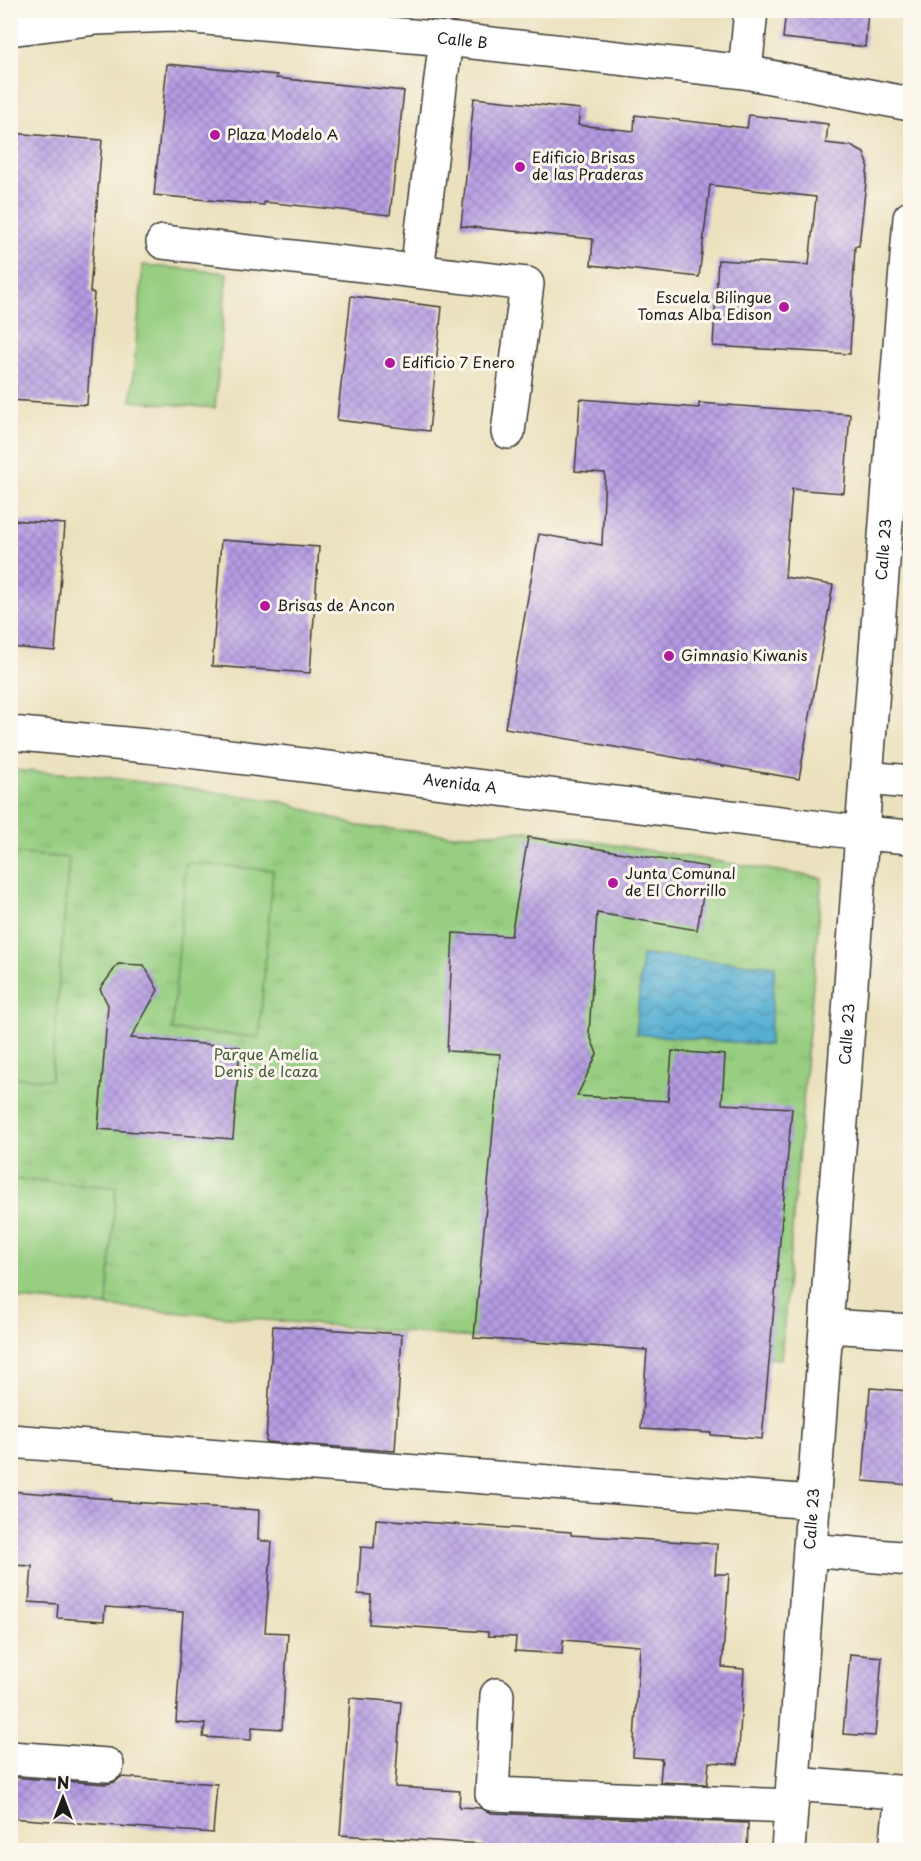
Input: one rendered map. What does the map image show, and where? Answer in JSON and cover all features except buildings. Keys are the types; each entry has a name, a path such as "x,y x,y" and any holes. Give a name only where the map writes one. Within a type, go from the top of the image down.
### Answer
{"street":[{"path":"745,72 751,10"},
{"name":"Calle B","path":"10,29 96,18 172,15 446,39 745,72 910,104"},
{"path":"417,271 446,39"},
{"name":"Calle 23","path":"788,1851 866,778 910,218"},
{"path":"163,242 527,284 508,432"},
{"name":"Avenida A","path":"10,733 147,746 910,837"},
{"path":"866,778 910,782"},
{"path":"827,1326 910,1331"},
{"path":"10,1441 813,1502"},
{"path":"810,1551 910,1559"},
{"path":"496,1695 492,1794 792,1795 906,1792 896,1851"},
{"path":"10,1758 107,1765"}],"green space":[{"path":"364,11 460,11 459,19"},
{"path":"143,265 227,273 215,408 131,401"},
{"name":"Parque Amelia Denis de Icaza","path":"10,770 89,775 280,801 358,826 453,835 528,831 822,878 781,1359 474,1338 11,1298"},
{"path":"11,853 69,858 51,1080 11,1077"},
{"path":"186,863 273,870 259,1037 172,1030"},
{"path":"10,1179 116,1187 107,1306 11,1298"}],"water":[{"path":"642,955 775,966 769,1045 636,1034"}],"place":[{"name":"Plaza Modelo A","path":"215,135"},
{"name":"Edificio Brisas de las Praderas","path":"520,167"},
{"name":"Escuela Bilingue Tomas Alba Edison","path":"784,307"},
{"name":"Edificio 7 Enero","path":"390,363"},
{"name":"Brisas de Ancon","path":"265,606"},
{"name":"Gimnasio Kiwanis","path":"669,656"},
{"name":"Junta Comunal de El Chorrillo","path":"613,883"}]}
